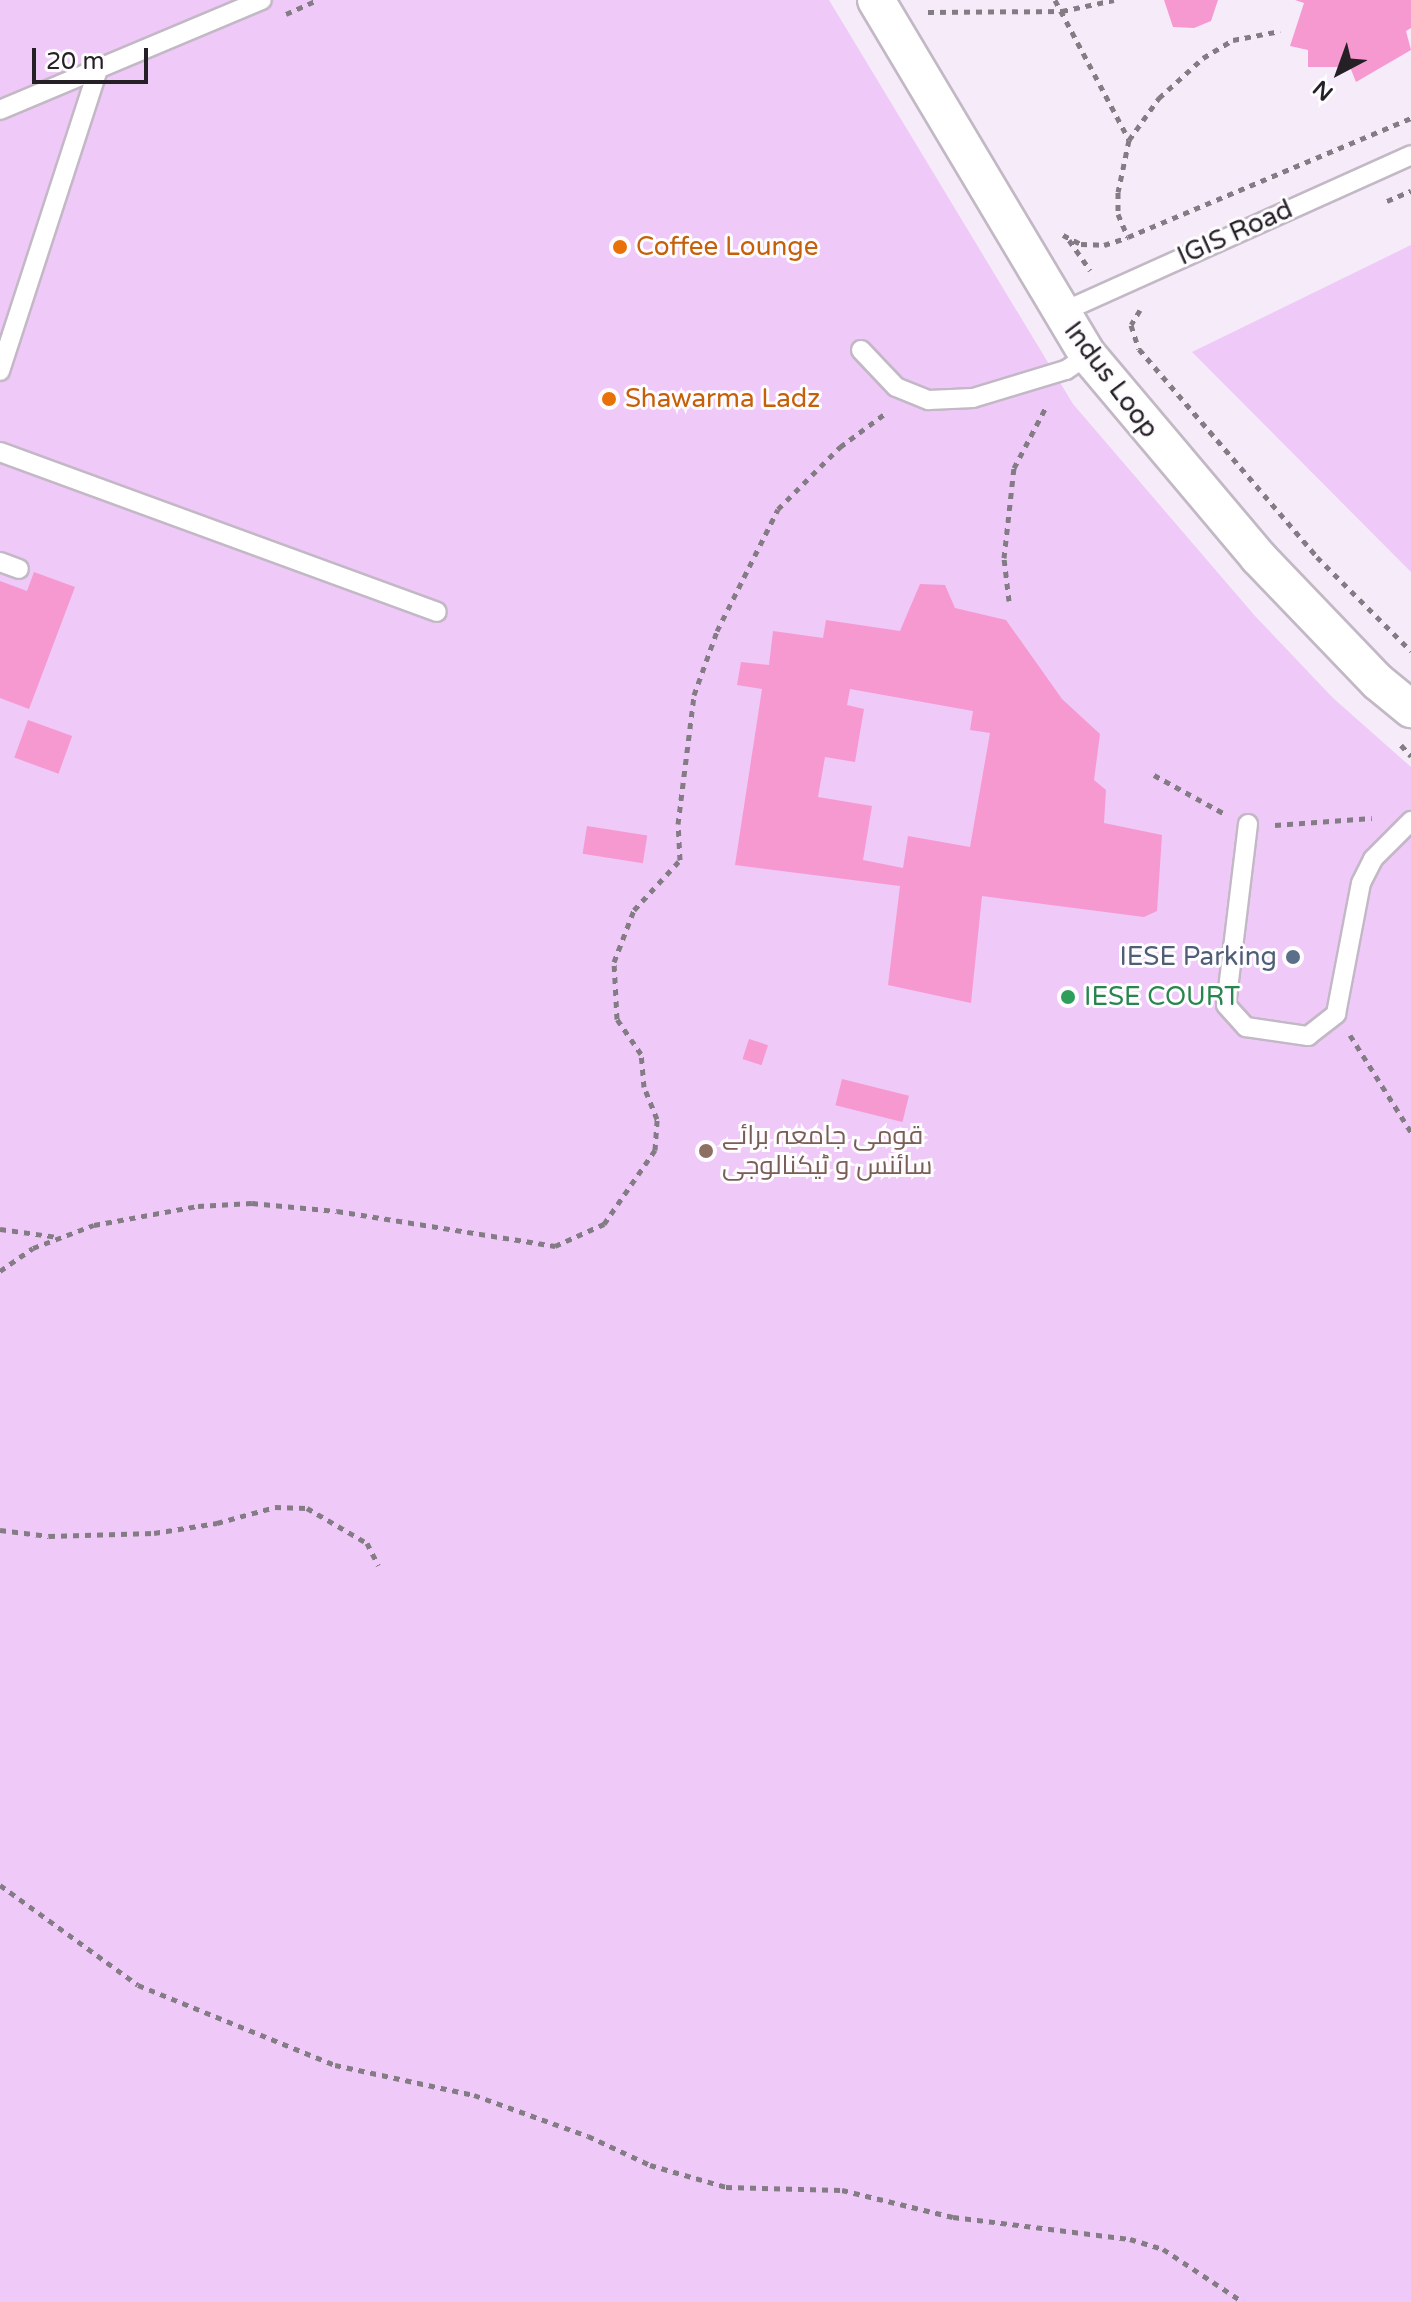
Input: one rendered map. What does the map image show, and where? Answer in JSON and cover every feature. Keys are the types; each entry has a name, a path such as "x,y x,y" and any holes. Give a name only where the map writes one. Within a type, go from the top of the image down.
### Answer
{"street":[{"name":"Indus Loop","path":"876,0 1060,313 1077,362 1378,682 1411,709"}],"lane":[{"path":"0,110 262,0"},
{"path":"0,371 98,70"},
{"name":"IGIS Road","path":"1060,313 1411,155"},
{"path":"861,350 896,387 929,400 973,398 1077,362"},
{"path":"0,452 437,612"},
{"path":"0,562 19,569"},
{"path":"1248,824 1226,1005 1246,1027 1308,1036 1336,1014 1361,883 1373,859 1411,821"}],"path":[{"path":"1055,0 1129,140"},
{"path":"923,12 1062,11 1114,0"},
{"path":"1280,31 1233,40 1203,58 1159,98 1129,140 1118,192 1118,214 1128,237 1411,118"},
{"path":"1382,203 1411,191"},
{"path":"1149,304 1137,312 1131,325 1139,349 1317,557 1411,651"},
{"path":"1009,601 1004,558 1014,468 1077,362"},
{"path":"0,1271 33,1248 143,1214 252,1203 555,1246 604,1224 655,1150 657,1119 644,1087 641,1054 617,1019 614,962 634,910 680,860 678,824 694,695 717,631 778,509 840,447 913,394"},
{"path":"1154,775 1248,824 1314,826 1384,816"},
{"path":"1336,1014 1411,1132"},
{"path":"0,1229 61,1238"},
{"path":"0,1530 49,1536 154,1533 217,1523 275,1507 307,1508 367,1543 378,1565"},
{"path":"0,1885 138,1985 335,2065 474,2095 588,2136 650,2165 726,2187 842,2190 953,2217 1130,2239 1163,2249 1243,2302"}],"shaded area":[{"name":"قومی جامعہ برائے سائنس و ٹیکنالوجی","path":"0,0 829,0 1073,404 1255,616 1333,698 1411,767 1411,2302 0,2302"},
{"path":"1411,245 1411,572 1192,352"}],"building":[{"path":"1164,0 1218,0 1211,21 1194,28 1173,27"},
{"path":"1295,0 1411,0 1411,28 1406,31 1411,50 1356,82 1350,67 1308,67 1308,50 1290,46 1304,3"},
{"path":"34,572 75,587 29,709 0,698 0,581 27,591"},
{"path":"920,584 945,585 955,608 1006,620 1062,699 1100,734 1094,780 1106,790 1104,823 1162,835 1157,911 1144,917 982,896 971,1003 888,985 900,886 735,865 762,689 737,685 741,662 769,665 773,631 823,638 826,620 900,631","holes":["850,689 973,711 970,730 990,733 970,847 908,836 903,868 863,860 872,806 818,797 825,757 855,762 864,709 847,705"]},
{"path":"28,720 72,736 58,774 14,758"},
{"path":"587,826 647,836 643,863 583,854"},
{"path":"749,1039 768,1045 762,1065 743,1059"},
{"path":"842,1079 909,1096 902,1122 835,1105"}],"place":[{"name":"Coffee Lounge","path":"620,247"},
{"name":"Shawarma Ladz","path":"609,399"},
{"name":"IESE Parking","path":"1293,957"},
{"name":"IESE COURT","path":"1068,997"},
{"name":"قومی جامعہ برائے سائنس و ٹیکنالوجی","path":"706,1151"}]}
